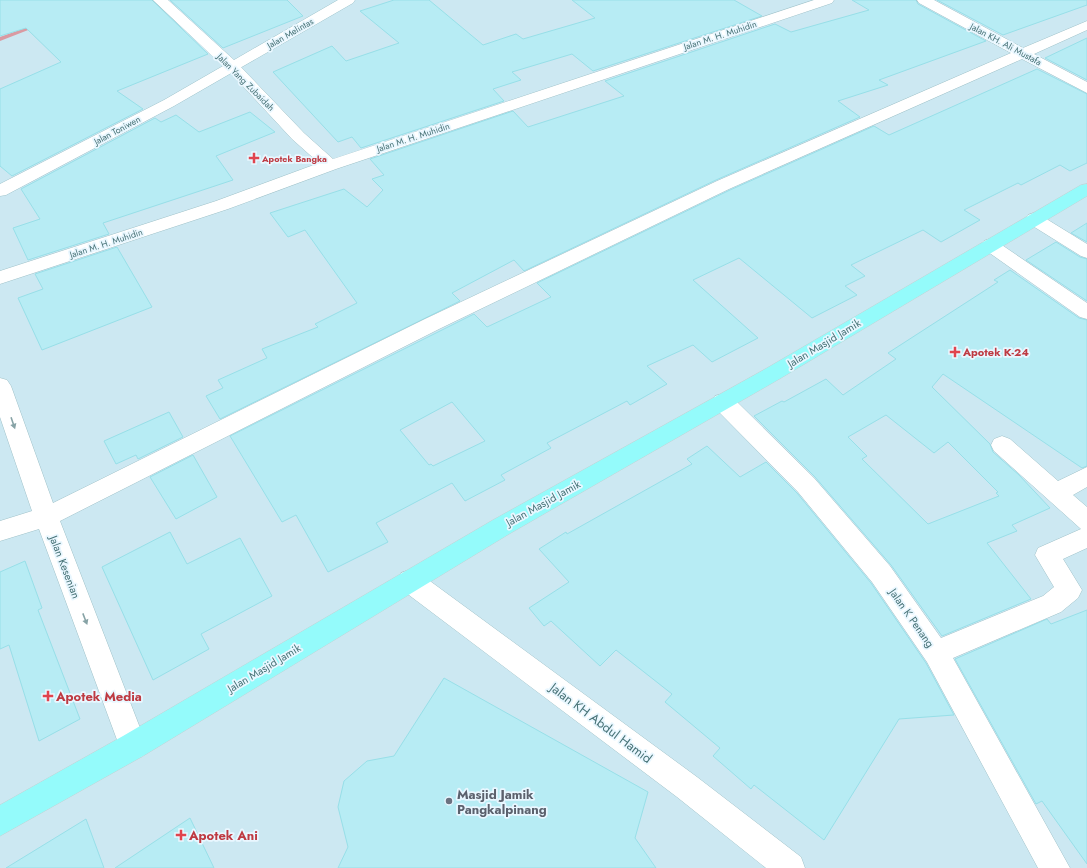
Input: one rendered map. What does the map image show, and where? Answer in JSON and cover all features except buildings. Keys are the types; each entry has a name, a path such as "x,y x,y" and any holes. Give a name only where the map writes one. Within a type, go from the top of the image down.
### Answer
{"highway":[{"name":"Jalan Masjid Jamik","path":"0,821 133,746 501,526 723,402 1087,189"}],"street":[{"name":"Jalan Yang Zubaidah","path":"160,0 233,67 298,136 330,165"},
{"name":"Jalan Melintas","path":"233,67 348,0"},
{"name":"Jalan M. H. Muhidin","path":"0,278 222,205 330,165 827,0"},
{"name":"Jalan KH. Ali Mustafa","path":"924,0 1087,88"},
{"path":"0,531 46,517 432,324 723,185 1087,25"},
{"name":"Jalan Toniwen","path":"0,191 233,67"},
{"path":"1034,219 1087,252"},
{"path":"990,245 1087,312"},
{"name":"Jalan Kesenian","path":"0,386 46,517 133,746"},
{"name":"Jalan K Penang","path":"723,402 806,485 881,574 936,653 1055,868"},
{"path":"1002,445 1087,521"},
{"path":"1056,493 1087,476"},
{"path":"936,653 1052,604 1069,590 1046,554 1087,537"},
{"name":"Jalan KH Abdul Hamid","path":"410,581 687,787 790,868"}],"shaded area":[{"path":"0,0 1087,0 1087,868 0,868"}],"waterway":[{"path":"0,39 38,25"}],"place":[{"name":"Apotek Bangka","path":"254,158"},
{"name":"Apotek K-24","path":"955,352"},
{"name":"Apotek Media","path":"48,696"},
{"name":"Masjid Jamik Pangkalpinang","path":"449,801"},
{"name":"Apotek Ani","path":"181,835"}]}
